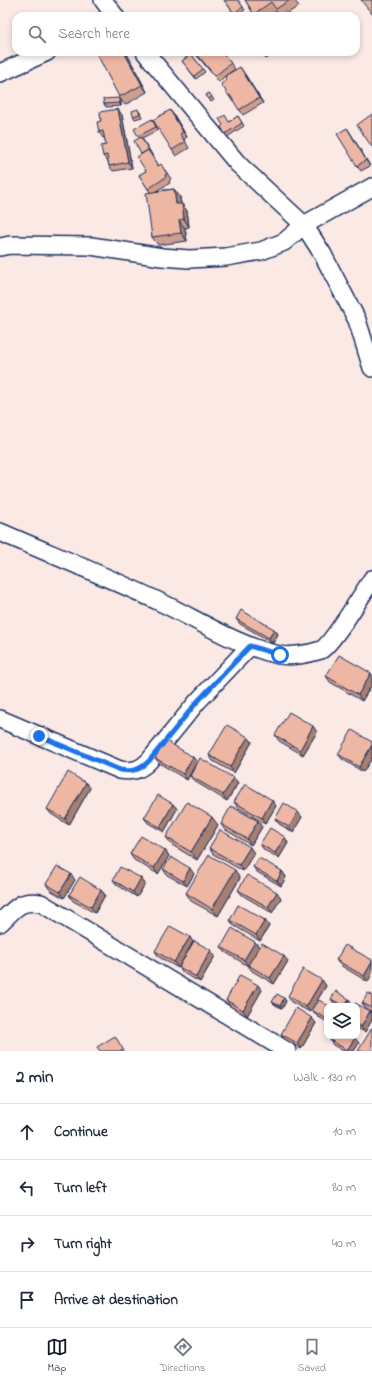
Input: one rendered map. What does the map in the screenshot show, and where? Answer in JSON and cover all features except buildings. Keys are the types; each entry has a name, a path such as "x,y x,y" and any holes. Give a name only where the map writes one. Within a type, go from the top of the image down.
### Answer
{"street":[{"path":"103,0 112,12"},
{"path":"0,73 37,56"},
{"path":"148,56 238,164 304,225 322,253 357,320 372,368"},
{"path":"0,247 10,245 91,246 162,257 189,259 226,257 261,251 284,242 304,225 372,187"},
{"path":"0,532 119,583 250,646 280,655 310,653 323,649 335,634 372,579"},
{"path":"0,719 120,770 134,771 144,766 149,761 197,702 250,646"},
{"path":"0,923 21,904 32,901 41,903 286,1051"}],"route":[{"path":"39,736 120,770 128,772 134,771 144,766 149,761 197,702 250,646 280,655"}]}
